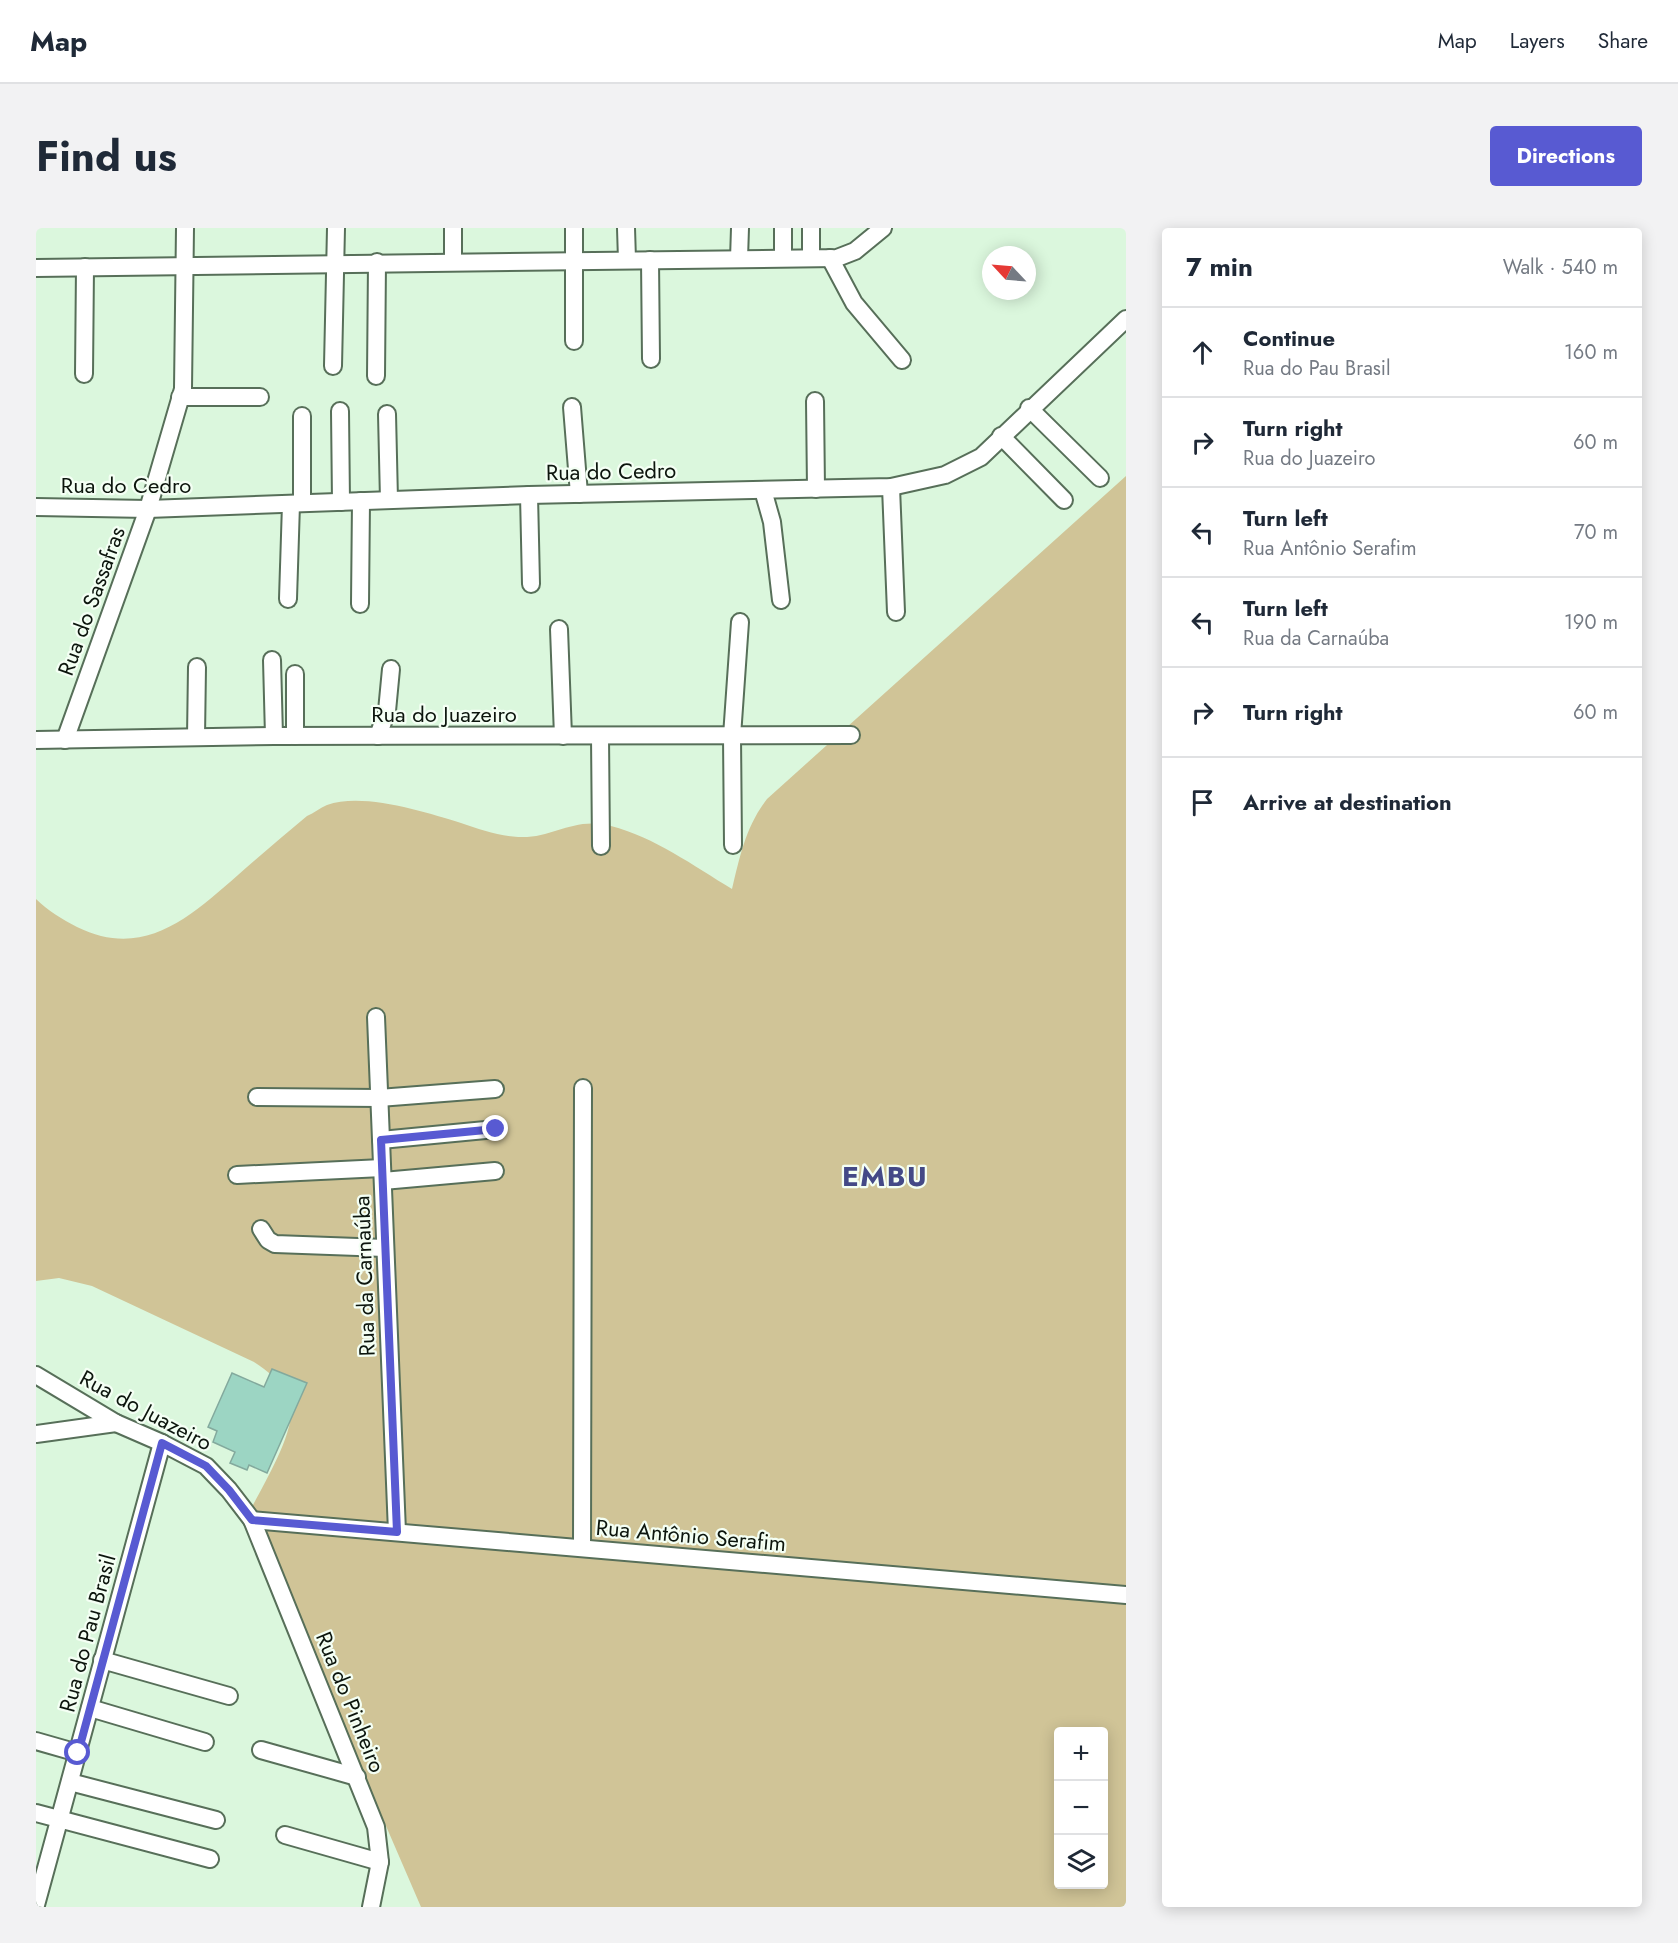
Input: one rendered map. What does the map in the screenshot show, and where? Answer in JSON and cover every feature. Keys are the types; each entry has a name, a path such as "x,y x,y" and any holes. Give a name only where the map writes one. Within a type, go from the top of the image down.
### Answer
{"street":[{"name":"Rua do Sassafras","path":"64,740 148,509 183,389 185,228"},
{"path":"333,366 336,228"},
{"path":"453,228 453,261"},
{"path":"574,228 574,341"},
{"path":"626,228 627,260"},
{"path":"739,259 740,228"},
{"path":"783,228 783,258"},
{"path":"811,228 811,258"},
{"path":"36,268 185,264 830,258 855,251 883,228"},
{"path":"830,258 854,303 902,360"},
{"path":"650,260 651,359"},
{"path":"376,376 377,262"},
{"path":"84,374 85,267"},
{"name":"Rua do Cedro","path":"36,507 148,509 529,495 891,487 945,475 981,457 1029,408 1126,319"},
{"path":"180,397 260,397"},
{"path":"814,401 816,489"},
{"path":"572,407 579,494"},
{"path":"1029,408 1100,478"},
{"path":"340,411 341,502"},
{"path":"387,414 389,500"},
{"path":"288,598 302,416"},
{"path":"1001,436 1064,500"},
{"path":"891,487 896,612"},
{"path":"763,490 772,522 781,600"},
{"path":"529,495 531,584"},
{"path":"360,604 361,501"},
{"path":"732,845 732,736 740,622"},
{"path":"559,629 563,736"},
{"path":"272,660 274,736"},
{"path":"196,737 197,667"},
{"path":"378,736 387,711 391,669"},
{"path":"295,674 295,736"},
{"name":"Rua do Juazeiro","path":"36,740 274,736 851,735"},
{"path":"600,736 601,846"},
{"name":"Rua da Carnaúba","path":"376,1017 397,1532"},
{"path":"582,1548 583,1088"},
{"path":"257,1097 379,1098 495,1089"},
{"path":"381,1140 496,1129"},
{"path":"237,1175 382,1175 495,1171"},
{"path":"261,1229 268,1240 275,1244 386,1248"},
{"name":"Rua do Juazeiro","path":"36,1375 116,1423 206,1466 229,1490 252,1520"},
{"path":"36,1434 116,1423"},
{"name":"Rua do Pau Brasil","path":"36,1905 162,1443"},
{"name":"Rua Antônio Serafim","path":"252,1520 1126,1595"},
{"name":"Rua do Pinheiro","path":"252,1520 376,1827 380,1862 371,1907"},
{"path":"102,1660 229,1696"},
{"path":"90,1708 205,1742"},
{"path":"36,1741 78,1753"},
{"path":"261,1749 357,1777"},
{"path":"70,1782 216,1820"},
{"path":"36,1813 210,1859"},
{"path":"285,1835 380,1862"}],"shaded area":[{"path":"1126,476 1126,1907 421,1907 250,1511 271,1471 290,1424 289,1398 283,1387 254,1362 92,1286 59,1278 36,1281 36,899 66,921 101,936 124,939 145,936 184,919 307,816 327,805 358,801 412,809 489,832 518,837 542,835 585,824 611,826 643,837 732,889 741,853 760,809 767,799"}],"building":[{"path":"272,1369 307,1383 267,1473 249,1465 247,1470 230,1463 235,1452 213,1442 217,1431 208,1427 232,1373 264,1387"}],"district":[{"name":"EMBU","path":"885,1176"}],"route":[{"path":"78,1753 162,1443 206,1466 229,1490 252,1520 397,1532 381,1140 496,1129"}]}
